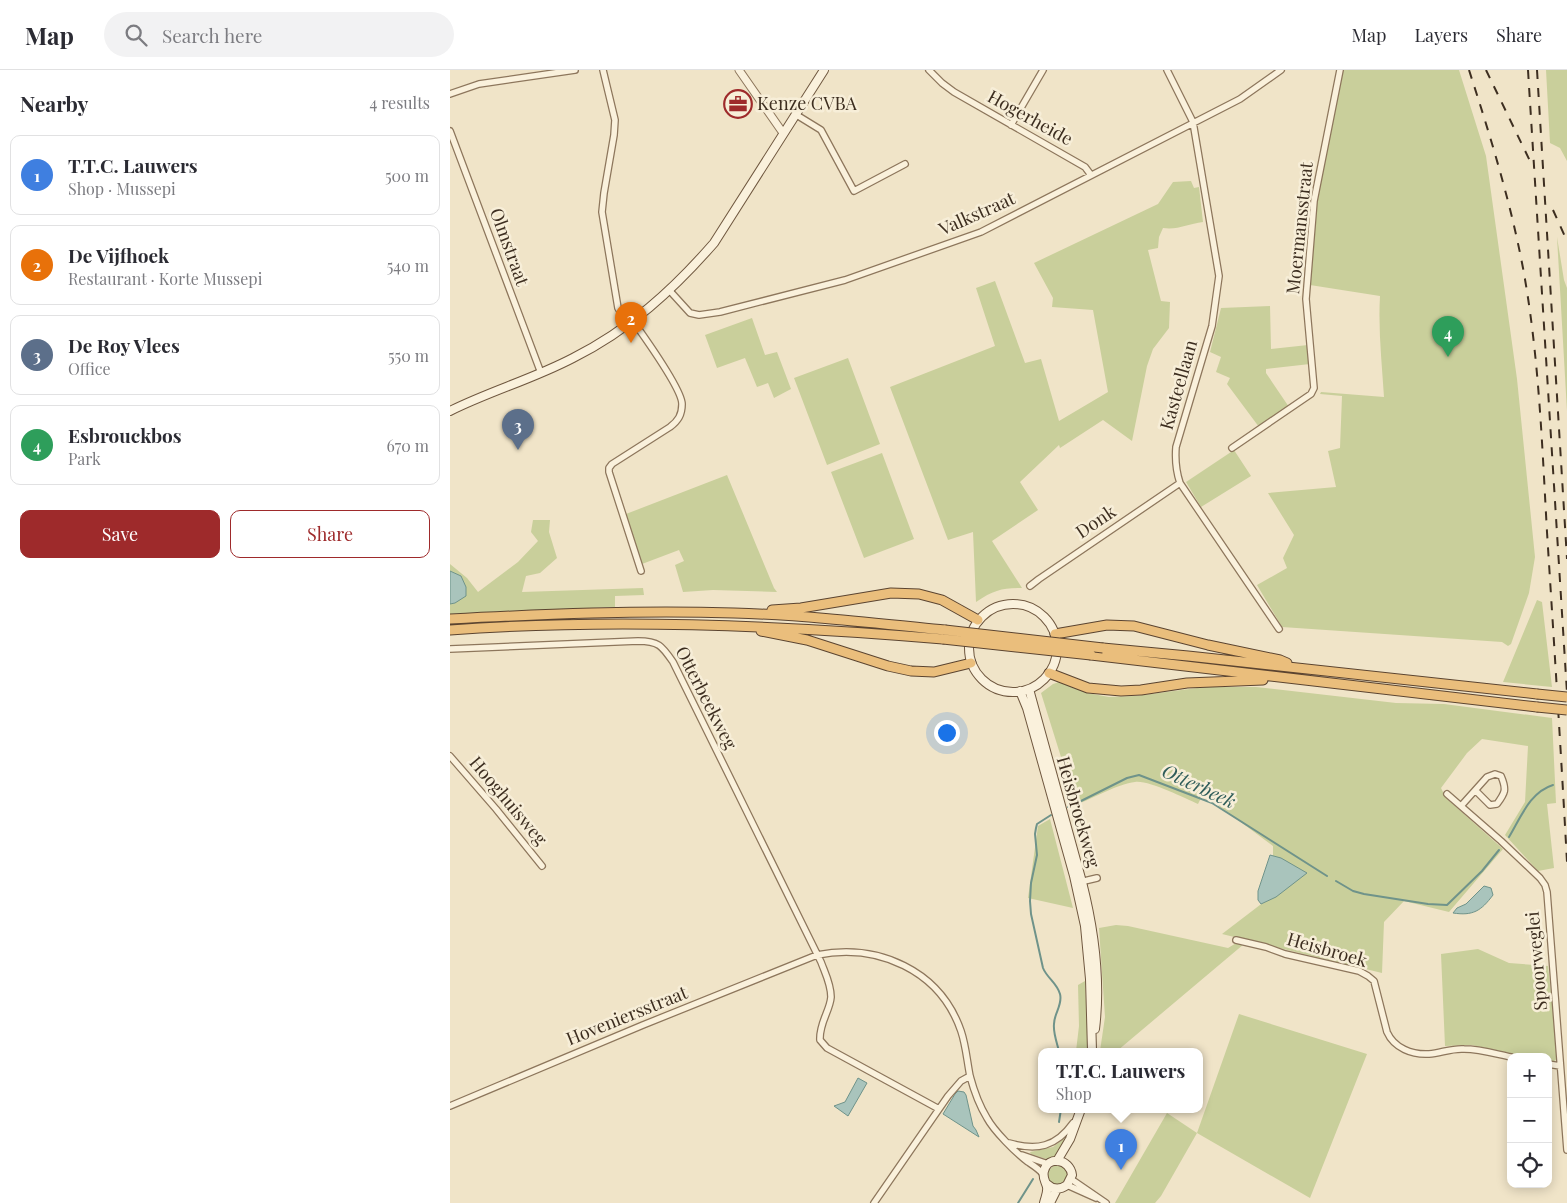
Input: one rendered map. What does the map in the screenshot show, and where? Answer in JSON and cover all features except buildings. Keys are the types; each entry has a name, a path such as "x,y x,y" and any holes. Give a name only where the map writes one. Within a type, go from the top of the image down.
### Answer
{"highway":[{"path":"755,614 766,610 801,608 891,593 919,594 942,600 978,620"},
{"path":"450,619 616,612 755,614 835,619 1091,655 1567,710"},
{"path":"450,630 551,625 743,627 944,635 1294,667 1567,697"},
{"path":"1055,634 1107,625 1134,626 1226,649 1280,660 1294,667"},
{"path":"743,627 807,640 888,666 911,671 934,672 971,663"},
{"path":"1049,672 1088,688 1121,691 1141,690 1187,682 1257,681 1280,678"}],"main road":[{"path":"450,411 540,373 593,348 630,323 670,291 714,243 824,70"},
{"path":"1009,604 1027,606 1040,613 1052,627 1055,634 1057,651 1053,666 1037,684 1029,688 1020,691 1003,690 988,684 978,675 971,663 969,642 971,633 978,620 996,607 1009,604"},
{"name":"Heisbroekweg","path":"1029,688 1042,751"},
{"name":"Heisbroekweg","path":"1020,691 1042,751 1079,882 1088,947 1092,1048"},
{"path":"1057,1161 1070,1139 1080,1113"},
{"path":"1066,1164 1070,1139"},
{"path":"1044,1203 1047,1184 1043,1174 1048,1164 1057,1161 1066,1164 1071,1172 1069,1182 1057,1189 1050,1203"},
{"path":"1047,1184 1057,1189"}],"street":[{"path":"450,94 479,84 575,70"},
{"path":"603,70 615,120 602,212 618,308 668,375 682,401 681,414 678,420 612,464 609,468 641,570"},
{"path":"739,70 783,133"},
{"name":"Hogerheide","path":"929,70 954,92 1085,167 1091,175"},
{"path":"1011,125 1043,70"},
{"name":"Kasteellaan","path":"1167,70 1193,122 1219,276 1212,326 1176,447 1176,474 1180,483 1279,629"},
{"name":"Valkstraat","path":"670,291 690,313 699,315 720,312 845,280 981,232 1240,99 1282,70"},
{"name":"Moermansstraat","path":"1232,448 1314,390 1306,299 1312,220 1315,191 1340,70"},
{"path":"795,114 821,130 854,191 905,164"},
{"name":"Olmstraat","path":"450,131 540,373"},
{"name":"Donk","path":"1030,586 1180,483"},
{"name":"Otterbeekweg","path":"450,649 638,641 651,641 659,644 673,662 817,955"},
{"name":"Hooghuisweg","path":"450,756 542,866"},
{"path":"1461,806 1487,777 1495,774 1501,776 1505,784 1505,793 1497,804 1490,805 1476,791"},
{"name":"Spoorweglei","path":"1447,794 1540,878 1547,892 1567,1149"},
{"name":"Heisbroekweg","path":"1079,882 1096,878"},
{"name":"Heisbroek","path":"1236,940 1368,976 1374,981 1390,1040 1407,1050 1429,1054 1465,1048 1507,1056"},
{"name":"Hoveniersstraat","path":"450,1106 817,955 842,951 872,954 904,965 927,981 945,1001 961,1029 970,1076 976,1096 988,1120 1008,1143 1043,1174"},
{"path":"817,955 829,982 831,998 819,1030 820,1040 827,1048 939,1109"},
{"path":"1552,1065 1560,1066"},
{"path":"874,1203 954,1088 970,1076"},
{"path":"1008,1143 1029,1148 1046,1146 1068,1130 1079,1113"},
{"name":"Hoveniersstraat","path":"1020,1154 1048,1164"},
{"path":"1069,1182 1090,1191 1106,1203"}],"green space":[{"path":"1343,70 1459,70 1486,156 1517,379 1535,557 1529,593 1511,644 1508,646 1502,642 1282,627 1257,585 1287,568 1283,558 1294,535 1268,493 1336,487 1328,451 1340,448 1342,396 1320,394 1321,392 1384,397 1380,334 1380,296 1310,285 1317,201"},
{"path":"1546,70 1567,70 1567,161 1560,148 1550,143"},
{"path":"1191,181 1194,188 1199,187 1203,222 1178,228 1163,228 1159,237 1158,248 1148,250 1161,301 1170,302 1169,328 1153,349 1147,366 1132,441 1103,420 1060,448 1059,445 1020,482 1038,510 992,541 1022,588 998,590 976,602 973,532 948,540 890,387 995,346 976,288 995,281 1025,363 1041,359 1059,421 1108,392 1093,310 1052,307 1053,298 1034,263 1158,204 1173,182"},
{"path":"1557,237 1567,288 1567,411"},
{"path":"1270,306 1271,349 1308,345 1310,364 1266,369 1266,373 1289,407 1259,427 1227,384 1230,378 1216,372 1221,357 1210,352 1221,308"},
{"path":"752,318 765,355 777,352 791,389 774,398 768,383 757,387 745,358 717,368 705,335"},
{"path":"848,358 880,444 827,465 794,378"},
{"path":"1234,450 1251,476 1201,507 1186,482"},
{"path":"882,453 914,539 864,558 831,472"},
{"path":"727,475 777,592 713,590 683,592 675,565 684,561 679,550 642,564 626,514"},
{"path":"533,520 550,520 549,532 557,558 540,573 526,576 522,592 643,588 644,595 615,596 615,607 450,614 450,604 455,603 461,577 450,571 450,564 467,578 478,592 518,562 538,541 531,532"},
{"path":"1537,600 1542,602 1552,687 1503,682"},
{"path":"1059,682 1087,693 1109,697 1135,696 1205,687 1256,687 1396,703 1444,704 1552,718 1556,803 1547,804 1554,868 1538,871 1505,835 1525,802 1528,746 1482,739 1467,753 1441,788 1446,798 1503,849 1449,912 1404,901 1384,922 1382,973 1222,934 1298,876 1273,857 1273,846 1203,794 1198,804 1157,786 1135,782 1113,788 1076,805 1041,693"},
{"path":"1050,819 1073,908 1028,898 1038,826"},
{"path":"1116,925 1128,926 1228,948 1238,942 1244,944 1121,1048 1100,1048 1105,1017 1099,928"},
{"path":"1478,949 1509,963 1548,966 1558,1058 1553,1062 1552,1053 1509,1053 1472,1045 1445,1046 1441,954"},
{"path":"1085,981 1087,1048 1076,1048 1079,1026 1078,985"},
{"path":"1239,1014 1367,1054 1310,1198 1197,1133"},
{"path":"1167,1113 1197,1133 1161,1196 1155,1203 1115,1203"},
{"path":"1066,1137 1054,1157 1046,1159 1030,1152 1053,1147"},
{"path":"1058,1165 1065,1168 1068,1175 1065,1182 1058,1185 1051,1182 1048,1175 1051,1168"}],"water":[{"path":"450,571 461,576 466,587 466,596 450,604"},
{"path":"1270,855 1281,858 1307,873 1276,897 1261,904 1258,900 1258,891"},
{"path":"1484,886 1491,888 1493,895 1480,909 1466,914 1453,913 1457,908 1466,904"},
{"path":"858,1078 867,1083 848,1116 834,1106 845,1102"},
{"path":"958,1091 964,1092 966,1095 973,1126 979,1137 943,1114"}],"waterway":[{"name":"Otterbeek","path":"1079,802 1127,778 1139,775 1212,803 1327,876"},
{"name":"Otterbeek","path":"1509,837 1532,799 1545,788 1553,785"},
{"name":"Otterbeek","path":"1068,807 1074,804"},
{"name":"Otterbeek","path":"1051,815 1037,824 1036,828 1037,855 1031,883 1030,901 1043,968 1057,987 1061,998 1054,1020 1055,1038 1058,1048"},
{"name":"Otterbeek","path":"1336,881 1353,891 1364,894 1428,904 1447,905 1482,871 1499,850"},
{"name":"Otterbeek","path":"1059,1122 1060,1113"},
{"name":"Otterbeek","path":"1018,1203 1033,1179"}],"railway":[{"path":"1469,70 1506,193 1523,268 1533,334 1541,433 1567,862"},
{"path":"1486,70 1530,161"},
{"path":"1528,70 1567,693"},
{"path":"1537,70 1567,559"},
{"path":"1553,210 1567,241"}],"place":[{"name":"Kenze CVBA","path":"738,104"},
{"name":"De Vijfhoek","path":"631,343"},
{"name":"Esbrouckbos","path":"1448,357"},
{"name":"De Roy Vlees","path":"518,450"},
{"name":"T.T.C. Lauwers","path":"1121,1170"}]}
